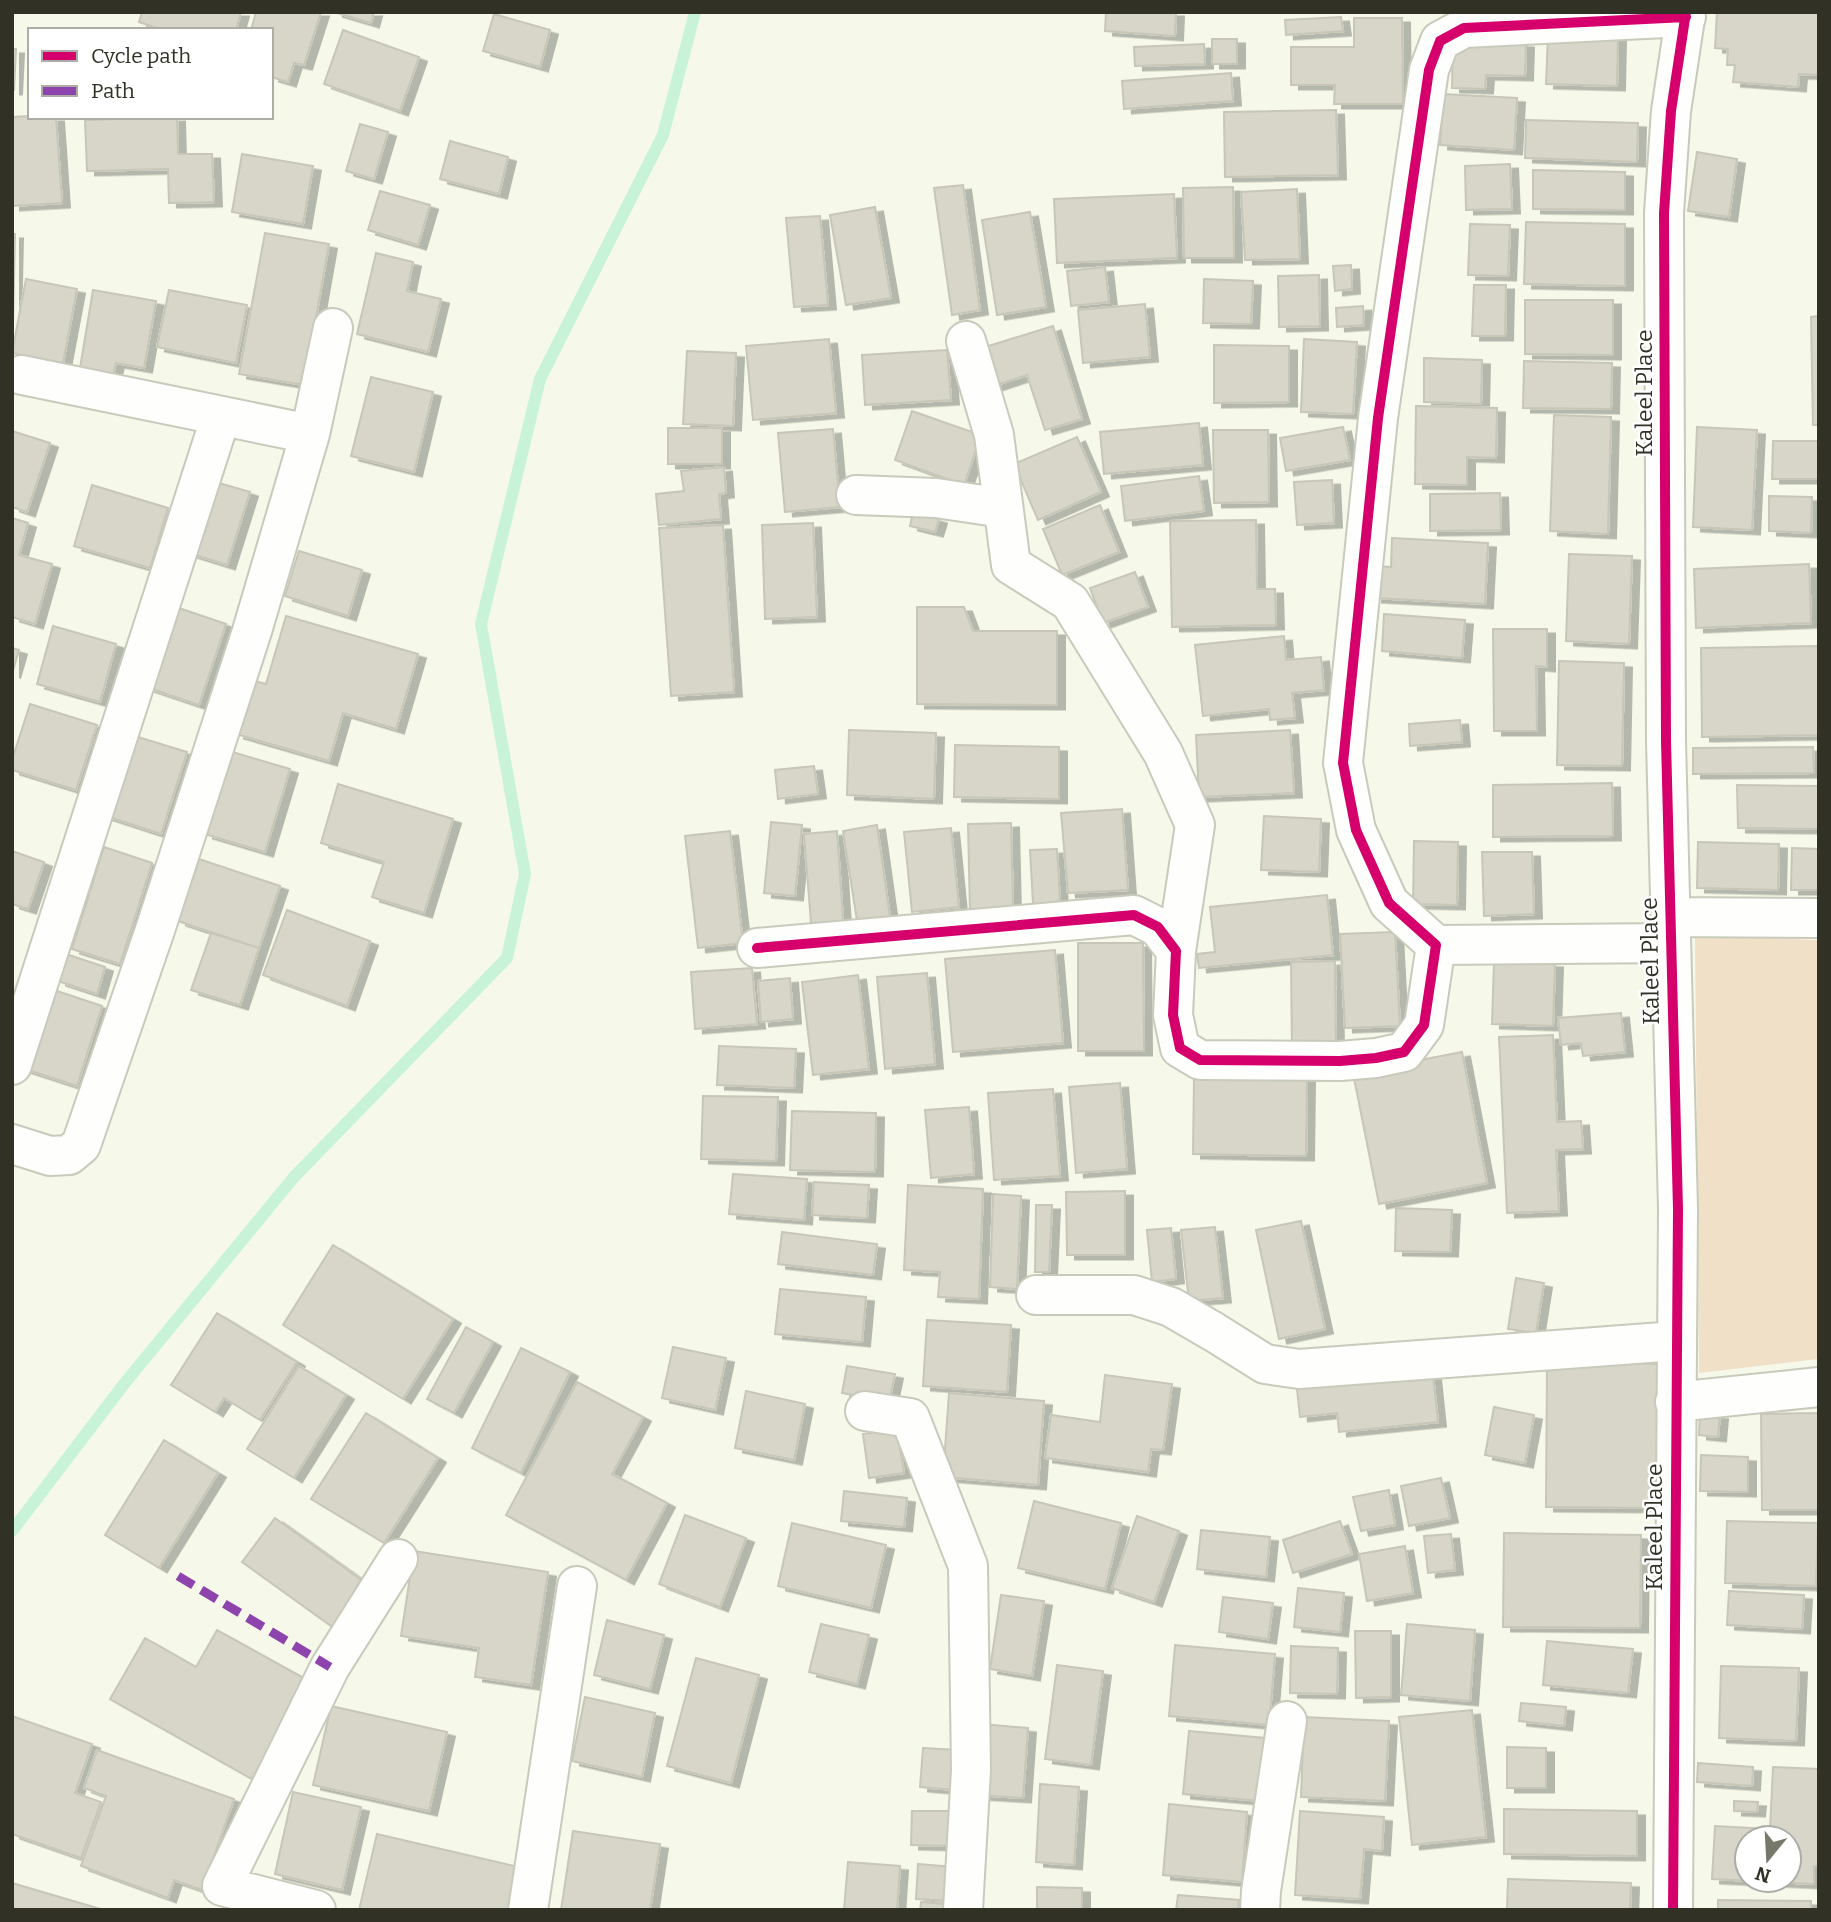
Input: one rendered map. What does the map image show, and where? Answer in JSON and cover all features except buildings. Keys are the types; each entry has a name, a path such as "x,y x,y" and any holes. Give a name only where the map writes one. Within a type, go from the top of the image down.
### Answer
{"street":[{"name":"Kaleel Place","path":"1673,1910 1678,1209 1666,727 1664,213 1671,111 1686,15"},
{"path":"1686,15 1464,28 1440,41 1429,70 1378,418 1342,763 1356,831 1389,903 1436,945 1819,918"},
{"path":"12,1144 50,1156 69,1155 81,1145 156,927 252,631 310,434 333,328"},
{"path":"966,341 994,435 1011,565 1070,602 1164,752 1195,825 1176,951 1173,1014 1180,1048 1200,1060 1340,1061 1404,1052 1424,1026 1436,945"},
{"path":"22,375 310,434"},
{"path":"12,1065 221,415"},
{"path":"856,495 936,498 1003,509"},
{"path":"757,948 1134,915 1158,927 1176,951"},
{"path":"1037,1295 1133,1295 1171,1307 1265,1364 1299,1368 1676,1341"},
{"path":"1675,1402 1819,1387"},
{"path":"865,1411 910,1418 968,1566 971,1770 963,1910"},
{"path":"316,1910 222,1886 330,1667 398,1559"},
{"path":"528,1910 577,1586"},
{"path":"1260,1910 1287,1721"}],"shaded area":[{"path":"1695,936 1819,940 1819,1359 1699,1373"}],"waterway":[{"path":"12,1531 124,1384 294,1177 507,958 525,874 481,624 540,379 663,135 695,12"}],"marked path":[{"path":"178,1576 330,1667"}],"cycle path":[{"path":"1673,1910 1678,1209 1666,741 1664,213 1671,111 1686,12"},
{"path":"757,948 1134,915 1158,927 1176,951 1173,1015 1180,1048 1200,1060 1340,1061 1404,1052 1424,1025 1436,945 1389,903 1356,830 1343,763 1378,418 1429,70 1440,41 1464,28 1686,17"}]}
